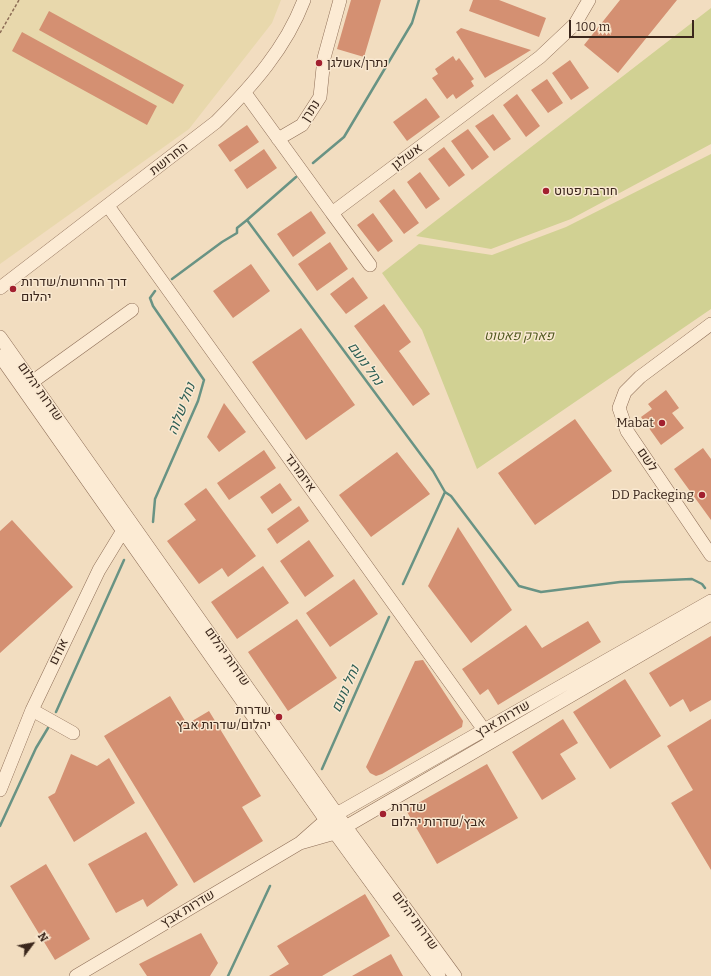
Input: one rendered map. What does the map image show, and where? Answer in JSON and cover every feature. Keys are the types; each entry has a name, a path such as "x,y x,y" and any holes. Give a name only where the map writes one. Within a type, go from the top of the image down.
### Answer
{"street":[{"name":"החרושת","path":"0,288 216,122 245,94 272,59 290,32 304,0"},
{"name":"נתרן","path":"278,139 302,125 320,97 324,58 340,0"},
{"name":"אשלגן","path":"332,213 540,57 574,24 589,0"},
{"path":"245,94 370,265"},
{"name":"איזמרגד","path":"108,206 492,741"},
{"path":"32,382 132,310"},
{"name":"לשם","path":"711,324 640,377 625,392 619,408 627,431 711,555"},
{"name":"שדרות יהלום","path":"0,337 32,382 127,525 332,817 439,976"},
{"name":"שדרות יהלום","path":"0,356 127,525"},
{"name":"אודם","path":"0,790 32,710 99,570 127,525"},
{"name":"שדרות אבץ","path":"76,976 300,843 332,817 711,601"},
{"name":"שדרות אבץ","path":"300,843 340,830 711,614"},
{"path":"32,710 74,733"},
{"name":"שדרות יהלום","path":"340,830 455,976"}],"path":[{"path":"0,32 19,0"}],"shaded area":[{"path":"0,0 281,0 272,23 189,129 0,264"}],"green space":[{"path":"711,8 711,144 571,219 491,249 416,236"},
{"name":"פארק פאטוט","path":"711,154 711,309 477,469 422,330 382,273 419,244 492,255 566,227"}],"building":[{"path":"351,0 381,0 364,57 337,49"},
{"path":"473,0 499,0 546,18 539,37 469,11"},
{"path":"620,0 677,0 618,73 584,45"},
{"path":"49,11 184,85 173,104 39,30"},
{"path":"461,28 531,50 485,78 456,32"},
{"path":"22,32 157,106 147,125 12,51"},
{"path":"453,56 456,61 459,58 474,79 471,81 474,86 456,99 453,94 447,99 432,78 438,74 435,69"},
{"path":"570,60 589,88 571,100 552,73"},
{"path":"547,79 563,103 548,113 531,90"},
{"path":"517,94 540,126 526,137 503,105"},
{"path":"426,98 440,117 407,141 393,122"},
{"path":"493,114 511,139 494,151 475,126"},
{"path":"247,125 259,142 230,162 218,145"},
{"path":"468,129 489,157 472,170 451,141"},
{"path":"444,147 465,175 449,187 428,159"},
{"path":"264,149 277,168 247,189 234,170"},
{"path":"420,172 440,199 426,209 407,182"},
{"path":"394,189 419,223 404,234 379,201"},
{"path":"311,211 326,233 293,257 277,234"},
{"path":"373,213 393,241 378,252 357,225"},
{"path":"330,242 348,269 317,291 298,264"},
{"path":"251,264 270,291 233,318 213,291"},
{"path":"353,277 368,298 346,314 330,294"},
{"path":"384,304 411,342 399,351 430,394 413,406 354,326"},
{"path":"301,328 355,405 306,440 252,362"},
{"name":"Mabat","path":"666,390 679,408 672,413 684,428 661,445 641,417 652,409 648,404"},
{"path":"224,403 246,432 219,452 207,437"},
{"path":"575,419 612,471 535,525 498,473"},
{"name":"DD Packeging","path":"703,448 711,459 711,520 674,469"},
{"path":"264,450 276,468 229,500 217,483"},
{"path":"397,452 430,494 371,537 339,495"},
{"path":"280,483 292,500 272,514 260,497"},
{"path":"206,488 256,556 228,577 222,568 199,584 167,541 196,520 184,504"},
{"path":"299,506 309,521 277,544 267,529"},
{"path":"12,520 73,587 0,653 0,531"},
{"path":"458,527 512,610 471,643 428,586"},
{"path":"309,540 334,576 305,597 280,561"},
{"path":"263,566 289,603 237,639 211,602"},
{"path":"354,579 378,614 330,647 306,613"},
{"path":"297,619 337,678 288,711 248,652"},
{"path":"588,621 601,642 498,705 488,689 480,695 462,669 526,625 542,648"},
{"path":"711,636 711,700 690,712 683,699 670,707 649,673"},
{"path":"423,660 463,721 462,727 382,774 376,776 370,773 366,767 415,661"},
{"path":"625,679 661,736 610,769 573,712"},
{"path":"170,696 187,724 209,711 261,796 242,807 263,841 194,883 104,736"},
{"path":"563,719 578,743 560,754 576,779 542,800 512,752"},
{"path":"711,719 711,870 671,803 693,790 667,746"},
{"path":"71,754 97,766 109,758 135,803 74,842 48,797 55,793"},
{"path":"487,764 518,818 437,864 406,810"},
{"path":"146,832 178,885 147,907 143,899 116,913 88,864"},
{"path":"46,864 90,939 55,960 10,886"},
{"path":"365,894 390,936 322,976 269,976 289,964 277,946"},
{"path":"201,933 218,963 210,976 147,976 139,964"},
{"path":"391,954 403,976 352,976"}],"waterway":[{"name":"נחל נועם","path":"313,163 344,137 412,23 419,0"},
{"name":"נחל נועם","path":"296,177 247,220 433,471 445,492 403,584"},
{"name":"נחל שלוה","path":"172,279 222,242 237,233 237,228 247,220"},
{"name":"נחל שלוה","path":"153,522 155,499 198,401 204,380 153,306 150,298 155,291"},
{"path":"445,492 451,496 519,586 541,592 620,582 692,579 702,584 705,588"},
{"name":"נחל שלוה","path":"56,712 124,560"},
{"name":"נחל נועם","path":"322,769 389,617"},
{"name":"נחל שלוה","path":"0,826 36,748 48,728"},
{"name":"נחל נועם","path":"228,976 270,886"}],"place":[{"name":"נתרן/אשלגן","path":"319,63"},
{"name":"חורבת פטוט","path":"546,191"},
{"name":"דרך החרושת/שדרות יהלום","path":"13,289"},
{"name":"Mabat","path":"662,423"},
{"name":"DD Packeging","path":"702,495"},
{"name":"שדרות יהלום/שדרות אבץ","path":"279,717"},
{"name":"שדרות אבץ/שדרות יהלום","path":"383,814"}]}
